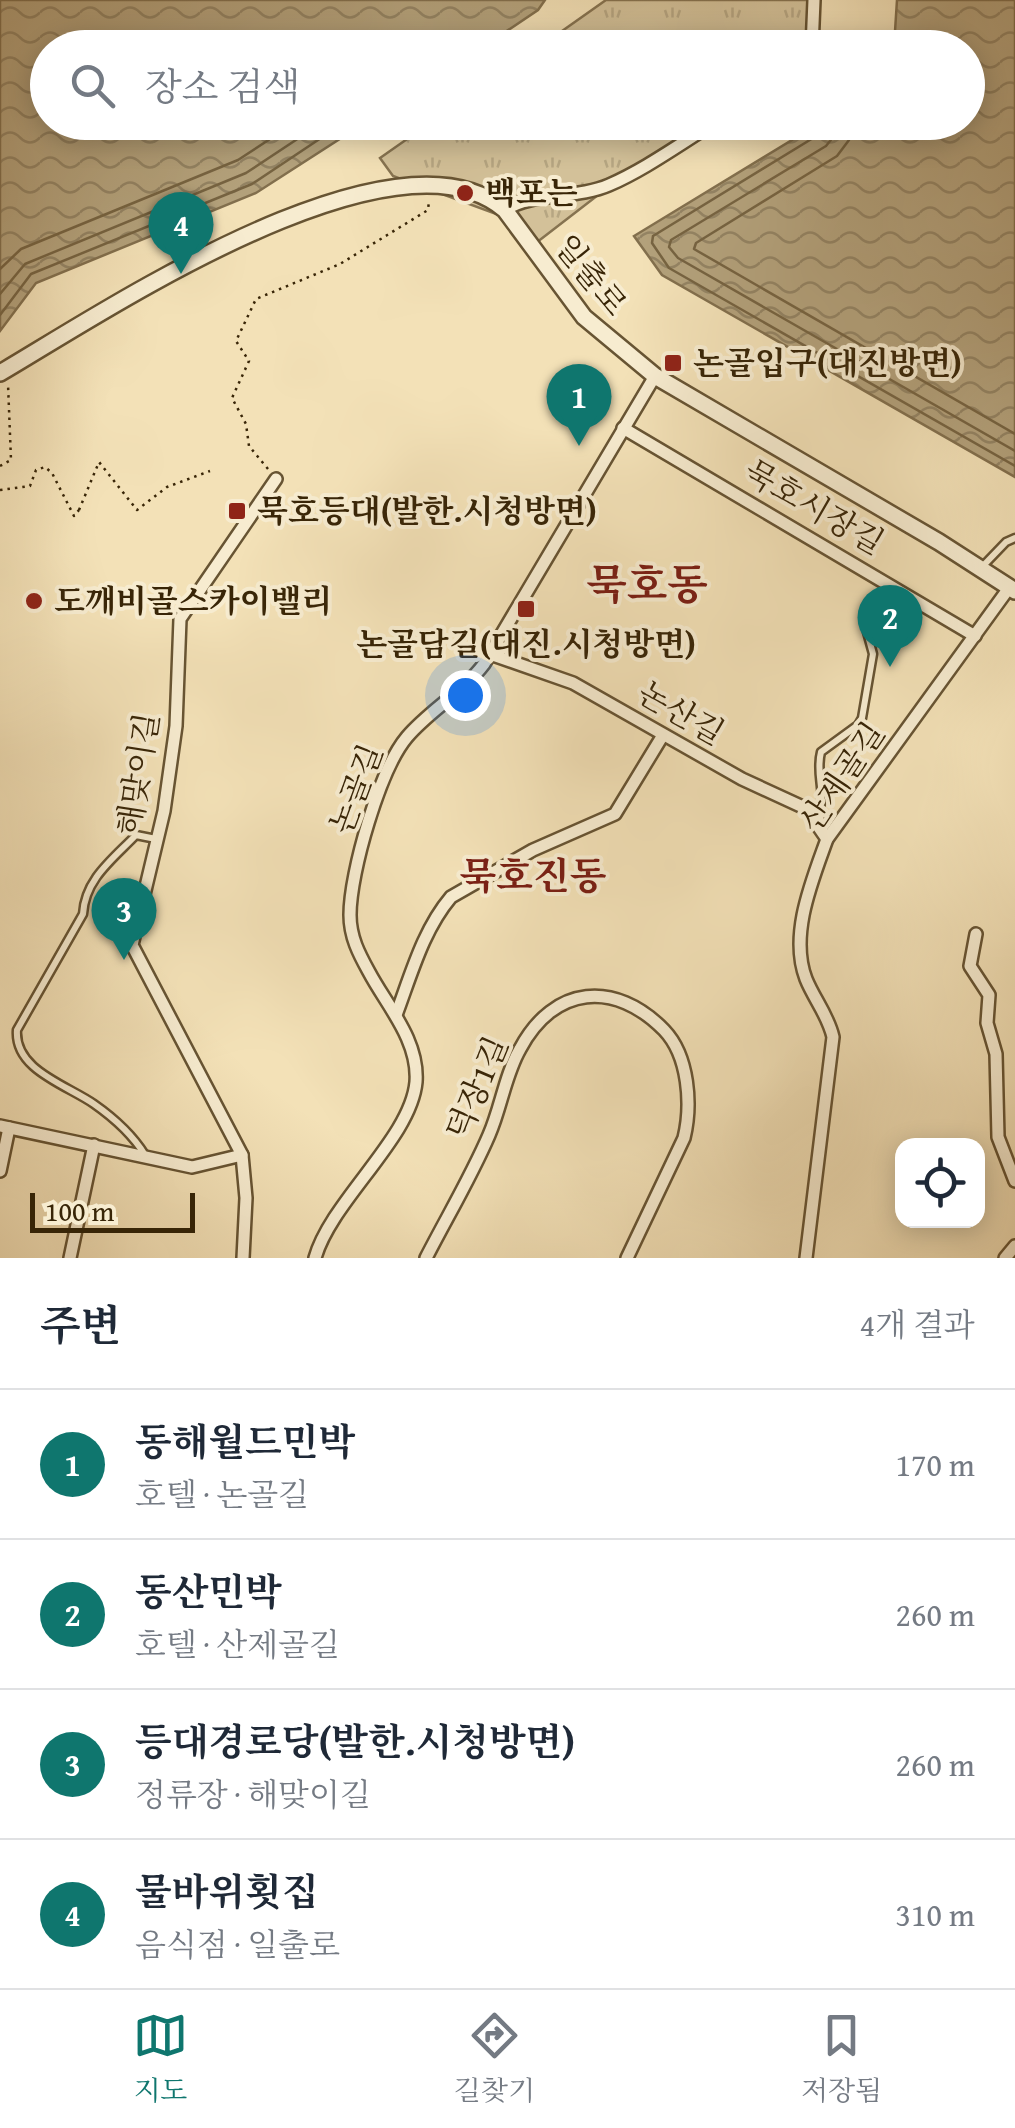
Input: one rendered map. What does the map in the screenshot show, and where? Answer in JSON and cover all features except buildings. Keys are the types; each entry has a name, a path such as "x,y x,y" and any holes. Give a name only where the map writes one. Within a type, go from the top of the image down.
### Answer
{"street":[{"path":"813,30 814,0"},
{"path":"505,210 517,202 586,193 611,185 686,140"},
{"name":"일출로","path":"3,371 125,296 227,244 309,212 404,184 430,184 472,192 505,210 584,317 655,376 1012,590"},
{"name":"논골길","path":"315,1258 324,1235 392,1136 414,1095 414,1054 396,1015 354,945 350,918 352,886 384,778 404,741 470,682 490,654 655,376"},
{"name":"묵호시장길","path":"623,428 975,636"},
{"name":"해맞이길","path":"243,1258 246,1198 242,1155 132,946 157,839 176,726 180,619 276,479"},
{"name":"산제골길","path":"806,1258 832,1037 830,1023 804,974 801,946 812,882 826,839 1012,590"},
{"name":"논산길","path":"490,654 573,683 742,779 818,814"},
{"path":"396,1015 422,945 451,898 462,888 533,850 615,814 663,736"},
{"path":"818,814 818,826 826,839"},
{"path":"976,934 970,966 990,995 987,1023 996,1054 998,1137 1015,1181"},
{"name":"덕장1길","path":"426,1258 487,1140 519,1050 539,1021 556,1007 598,996 630,1002 649,1015 670,1036 686,1076 689,1119 684,1138 627,1258"},
{"path":"0,1172 5,1127 192,1167 242,1155"},
{"path":"70,1258 94,1145"},
{"path":"1005,1258 1015,1246"}],"lane":[{"path":"980,568 1015,538"},
{"path":"818,814 824,796 819,778 821,752 862,718 872,654 868,621"},
{"path":"146,1157 121,1125 29,1063 16,1040 17,1030 83,914 84,897 93,880 136,835 157,839"}],"path":[{"path":"276,479 248,446 246,424 232,398 249,361 236,341 256,298 340,264 428,210 430,184"},
{"path":"0,466 11,460 3,371"},
{"path":"0,490 30,486 36,470 44,467 52,472 74,516 82,510 99,462 138,510 167,487 210,472"}],"green space":[{"path":"606,0 814,0 813,30 564,30"},
{"path":"406,140 687,140 611,185 532,246 510,219 393,176 380,158"}],"water":[{"path":"0,0 545,0 538,10 508,30 30,30 30,140 338,140 256,193 36,283 0,331"},
{"path":"897,0 1015,0 1015,477 662,275 634,236 792,140 985,140 985,30 895,30"}],"place":[{"name":"백포는","path":"465,193"},
{"name":"물바위횟집","path":"181,274"},
{"name":"논골입구(대진방면)","path":"673,363"},
{"name":"동해월드민박","path":"579,446"},
{"name":"묵호등대(발한.시청방면)","path":"237,511"},
{"name":"도깨비골스카이밸리","path":"34,601"},
{"name":"논골담길(대진.시청방면)","path":"526,609"},
{"name":"동산민박","path":"890,667"},
{"name":"등대경로당(발한.시청방면)","path":"124,960"}],"district":[{"name":"묵호동","path":"647,584"},
{"name":"묵호진동","path":"533,876"}]}
